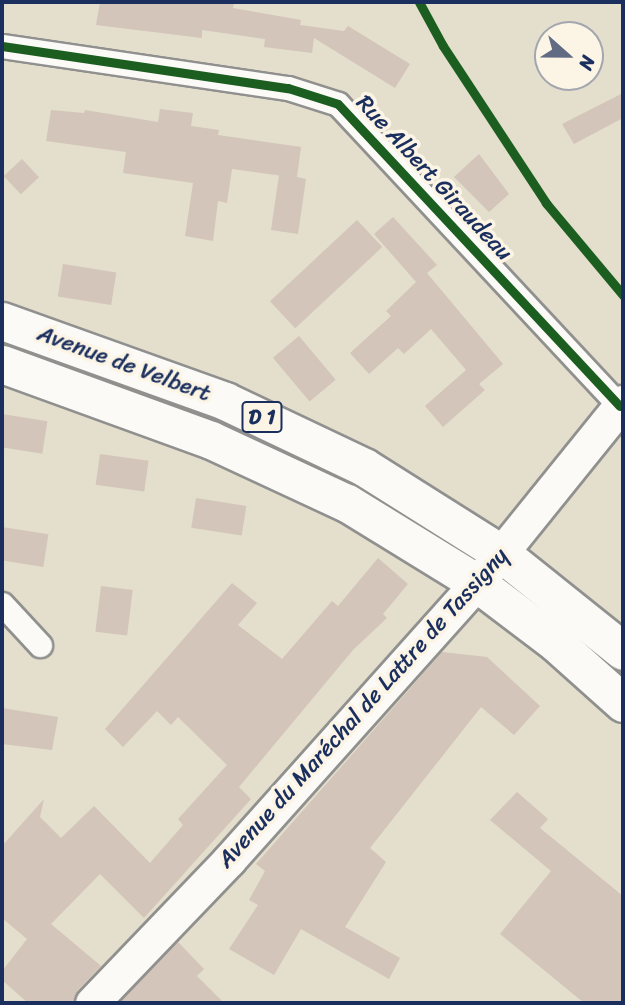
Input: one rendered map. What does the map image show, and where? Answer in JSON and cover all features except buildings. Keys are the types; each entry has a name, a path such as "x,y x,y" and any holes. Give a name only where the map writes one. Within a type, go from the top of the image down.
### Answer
{"main road":[{"name":"Avenue de Velbert","path":"2,321 63,340 288,428 431,505 502,554"},
{"name":"Avenue de Velbert","path":"2,363 273,465 400,533 477,583"},
{"name":"Avenue du Maréchal de Lattre de Tassigny","path":"92,1003 229,860 477,583 622,404"},
{"name":"D 1","path":"502,554 623,651"},
{"name":"D 1","path":"477,583 556,643 623,703"}],"street":[{"name":"Rue Albert Giraudeau","path":"2,46 288,88 338,104 622,404"},
{"path":"2,604 40,645"}],"cycle path":[{"path":"419,2 443,46 546,203 623,295"},
{"path":"2,46 288,88 338,104 620,406"}]}
